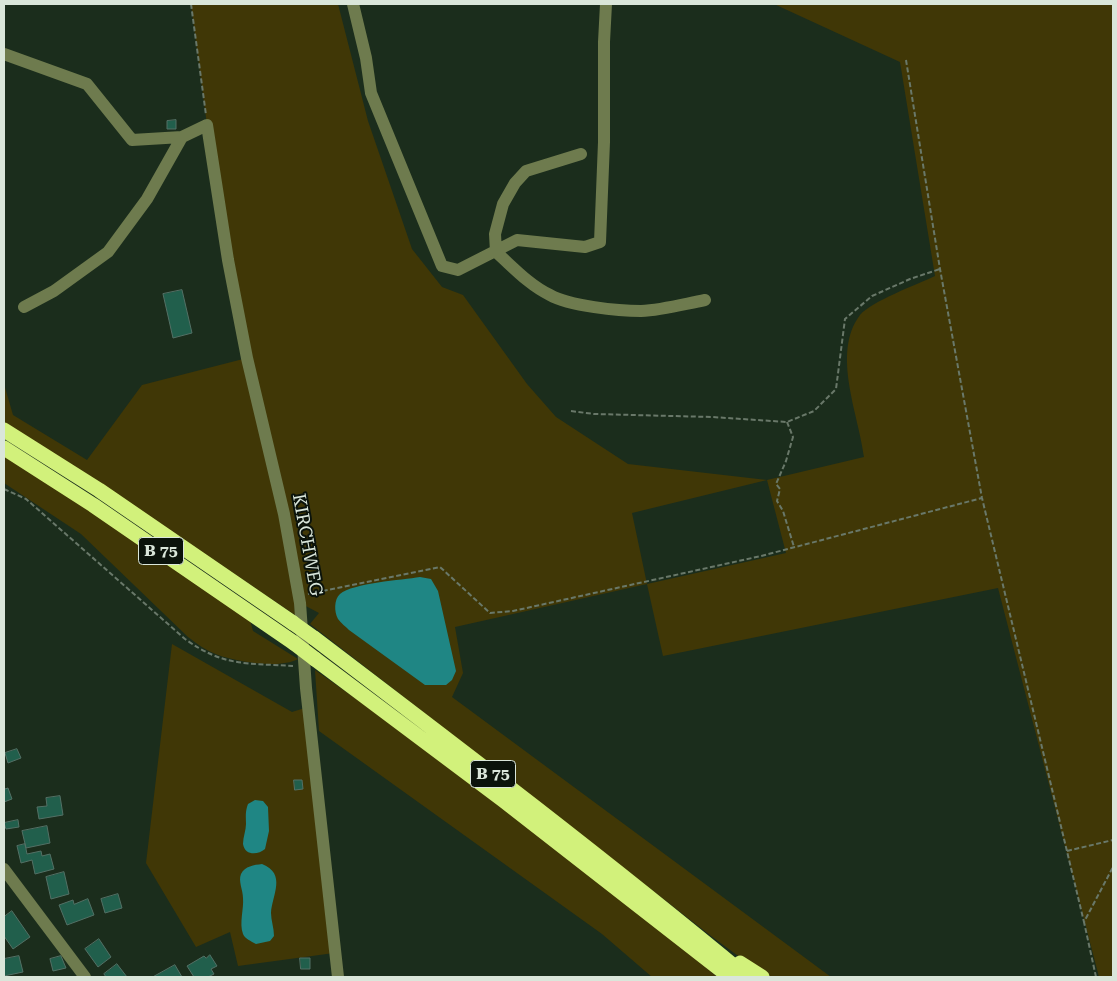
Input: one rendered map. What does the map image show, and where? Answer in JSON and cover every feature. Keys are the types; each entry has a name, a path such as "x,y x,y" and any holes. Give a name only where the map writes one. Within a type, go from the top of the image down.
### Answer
{"highway":[{"name":"B 75","path":"4,430 106,495 314,638 511,788 747,977"},
{"name":"B 75","path":"4,448 101,510 294,643 310,663 503,800 730,977"},
{"path":"670,914 762,977"},
{"path":"698,953 720,977"}],"street":[{"path":"353,4 366,58 371,93 442,266 458,270 518,240 585,247 600,242 606,4"},
{"path":"4,54 87,84 132,140 182,137 208,125"},
{"name":"KIRCHWEG","path":"208,125 228,260 247,358 284,514 310,663 338,977"},
{"path":"24,307 54,291 108,252 147,199 182,137"},
{"path":"581,154 526,171 515,183 503,204 495,234 496,252 522,276 550,296 571,302 641,311 705,300"},
{"path":"4,869 86,977"}],"path":[{"path":"191,4 208,125"},
{"path":"906,60 940,269 982,498 1096,977"},
{"path":"571,411 594,414 712,417 787,422 814,412 836,389 845,319 872,296 910,279 940,269"},
{"path":"787,422 793,437 786,461 776,484 780,489 777,501 788,524 794,547"},
{"path":"4,489 26,499 185,639 201,650 226,660 243,664 310,663"},
{"path":"299,596 440,567 490,613 513,611 794,547 982,498"},
{"path":"1067,851 1113,840"},
{"path":"1084,922 1113,867"}],"shaded area":[{"path":"191,4 338,4 368,121 412,249 442,287 463,295 527,384 556,417 628,464 767,480 632,513 647,584 455,627 463,673 452,697 831,977 772,977 745,961 310,624 319,613 300,603 294,591 295,615 109,489 4,423 4,384 13,415 87,460 142,385 247,358 207,125"},
{"path":"774,4 1113,4 1113,977 1099,977 998,588 663,656 647,584 786,553 767,480 864,457 847,366 848,347 852,330 860,315 874,304 935,276 900,62"},
{"path":"4,456 125,532 250,620 253,631 298,659 281,664 247,662 218,655 199,645 188,637 81,534 4,483"},
{"path":"172,644 292,712 308,707 334,953 238,966 230,932 196,947 146,863"},
{"path":"315,670 439,757 695,957 717,977 652,977 602,934 319,731"}],"water":[{"path":"420,577 431,579 438,591 456,671 452,680 446,685 425,685 349,630 338,619 336,613 335,606 338,596 346,590 378,582"},
{"path":"255,800 263,801 268,807 269,831 265,849 252,853 246,851 243,841 247,807 248,804"},
{"path":"262,864 270,868 276,879 271,913 274,936 270,941 256,944 245,937 242,930 243,898 240,877 247,868"}],"building":[{"path":"176,120 176,129 167,129 167,121"},
{"path":"182,290 192,333 173,338 163,294"},
{"path":"17,749 21,758 8,763 5,753"},
{"path":"294,780 302,780 303,789 295,790"},
{"path":"4,786 5,789 8,788 12,799 4,802"},
{"path":"60,796 63,815 39,819 37,807 47,806 46,798"},
{"path":"18,820 19,827 6,829 4,823"},
{"path":"47,826 50,843 26,848 22,831"},
{"path":"25,844 27,854 41,851 42,856 50,854 54,869 35,874 32,860 21,863 17,846"},
{"path":"64,872 69,894 51,899 46,877"},
{"path":"118,894 122,908 105,913 101,899"},
{"path":"88,899 94,915 67,925 59,905 73,900 74,904"},
{"path":"12,911 30,937 13,949 4,936 4,917"},
{"path":"99,939 111,957 98,967 85,949"},
{"path":"210,955 217,966 211,969 214,974 208,977 194,977 187,966 204,956 206,958"},
{"path":"19,956 23,972 4,976 4,959"},
{"path":"61,956 66,968 53,971 50,959"},
{"path":"300,958 310,958 310,969 301,969"},
{"path":"117,964 127,977 106,977 104,974"},
{"path":"175,965 182,977 153,977"}]}
